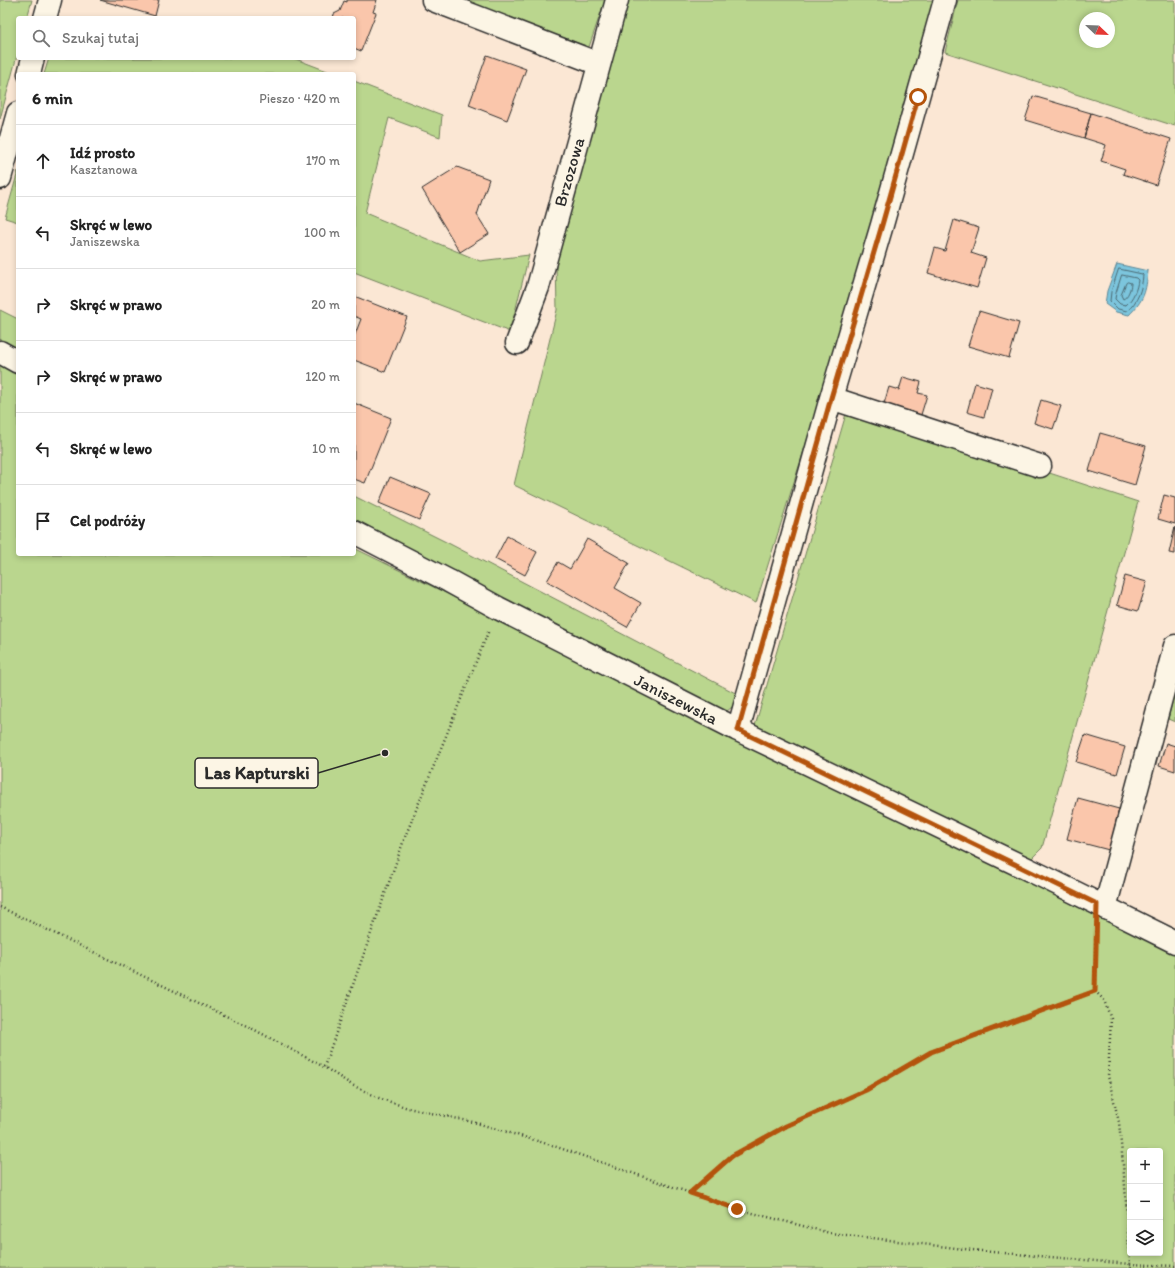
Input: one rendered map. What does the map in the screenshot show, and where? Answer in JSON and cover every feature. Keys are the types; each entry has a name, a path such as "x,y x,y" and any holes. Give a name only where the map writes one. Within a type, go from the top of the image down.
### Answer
{"street":[{"path":"46,16 50,0"},
{"path":"433,0 599,64"},
{"name":"Brzozowa","path":"517,343 538,287 617,0"},
{"path":"738,730 945,0"},
{"path":"30,72 33,60"},
{"path":"0,178 16,120"},
{"path":"0,352 16,361"},
{"path":"831,398 1040,466"},
{"name":"Janiszewska","path":"356,533 449,580 498,608 738,730 1175,942"},
{"path":"1101,906 1175,646"}],"path":[{"path":"324,1067 405,837 498,608"},
{"path":"1101,906 1095,991 1104,1000 1111,1019 1108,1076 1119,1122 1131,1268"},
{"path":"0,907 255,1030 379,1098 408,1108 473,1122 552,1145 737,1209 830,1234 981,1251 1130,1264 1175,1266"},
{"path":"690,1193 732,1156 786,1126 866,1090 931,1052 1095,991"}],"green space":[{"path":"0,0 32,0 28,16 16,16 16,59 0,119"},
{"path":"460,0 605,0 589,47"},
{"path":"624,0 934,0 905,99 843,326 756,603 514,485 557,310 556,261"},
{"path":"958,0 1175,0 1175,126 945,52"},
{"path":"48,60 298,60 330,72 45,72"},
{"path":"356,82 442,115 440,137 389,118 365,213 480,261 529,255 510,332 356,273"},
{"path":"16,178 16,221 5,218"},
{"path":"0,310 16,318 16,354 0,345"},
{"path":"0,364 16,373 16,556 356,556 356,549 1175,951 1175,1268 0,1268"},
{"path":"848,407 1138,502 1042,848 1031,859 755,726"},
{"path":"356,497 450,544 743,697 726,712 356,527"},
{"path":"1175,691 1175,722 1168,719"}],"water":[{"path":"1117,264 1148,271 1146,285 1141,300 1129,315 1116,312 1105,304 1107,291"}],"building":[{"path":"100,0 159,0 155,16"},
{"path":"347,0 377,0 373,12 376,13 361,51 356,49 356,16 334,16 334,14 340,11 344,1 347,2"},
{"path":"487,55 526,69 507,120 469,105"},
{"path":"1033,96 1091,113 1084,138 1025,120"},
{"path":"1091,113 1171,139 1156,185 1123,174 1125,169 1101,161 1106,145 1084,138"},
{"path":"457,167 489,179 477,215 489,234 460,252 422,189"},
{"path":"954,220 979,228 971,253 986,258 977,288 928,273 935,248 945,251"},
{"path":"356,297 407,317 385,372 356,361 356,332 361,319 356,317"},
{"path":"979,311 1019,323 1009,358 968,346"},
{"path":"903,377 921,382 918,393 927,395 920,418 883,407 889,387 899,390"},
{"path":"975,383 992,388 984,417 967,412"},
{"path":"1041,400 1061,406 1053,429 1034,423"},
{"path":"356,404 391,418 365,483 356,480"},
{"path":"1100,433 1146,446 1135,485 1089,471"},
{"path":"390,477 431,494 419,520 379,503"},
{"path":"1164,495 1175,498 1175,524 1158,519"},
{"path":"1175,527 1175,554 1169,553"},
{"path":"507,536 537,552 525,575 495,559"},
{"path":"587,539 629,563 615,588 641,603 627,627 547,581 558,562 570,569"},
{"path":"1125,576 1147,582 1138,611 1117,605"},
{"path":"1085,735 1125,747 1117,774 1076,762"},
{"path":"1166,743 1175,746 1175,771 1159,766"},
{"path":"1078,798 1119,809 1109,850 1067,839"}],"place":[{"name":"Las Kapturski","path":"385,753"}],"route":[{"path":"737,1209 690,1193 732,1156 786,1126 866,1090 931,1052 1095,991 1097,904 738,730 831,398 918,97"}]}
